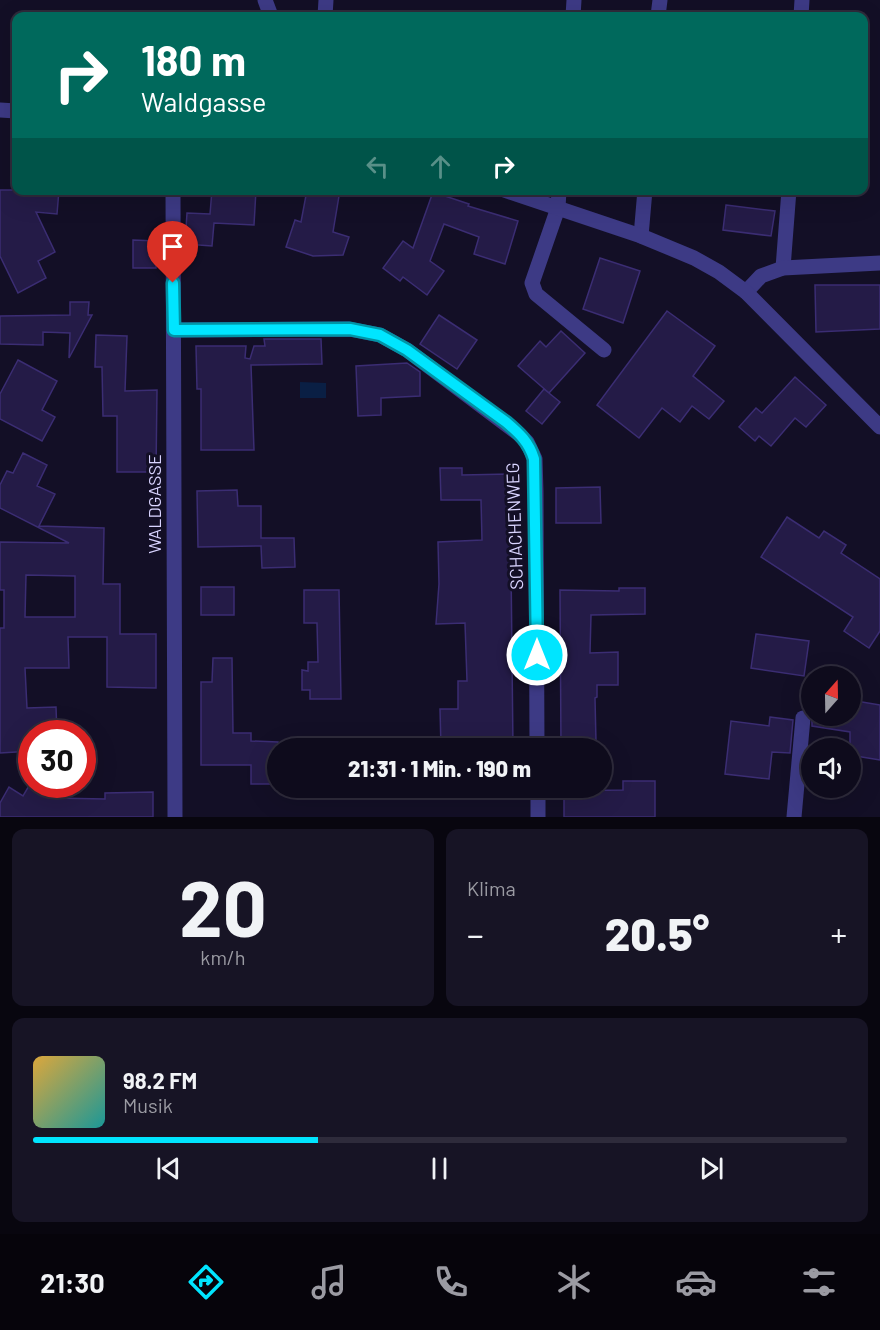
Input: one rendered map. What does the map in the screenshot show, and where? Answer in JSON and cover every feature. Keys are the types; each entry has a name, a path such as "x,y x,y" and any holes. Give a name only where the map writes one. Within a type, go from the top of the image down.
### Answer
{"street":[{"name":"WALDGASSE","path":"172,195 175,817"},
{"path":"519,195 641,236 694,258 719,272 746,292 880,426"},
{"path":"559,195 558,208 532,284 536,294 604,350"},
{"path":"641,236 645,195"},
{"path":"783,268 789,195"},
{"path":"746,292 761,276 783,268 880,263"},
{"name":"SCHACHENWEG","path":"174,330 350,329 380,335 407,350 506,422 527,442 534,459 536,492 537,738"},
{"path":"794,817 802,726"},
{"path":"538,798 538,817"}],"water":[{"path":"300,382 326,383 326,398 300,398"}],"building":[{"path":"0,190 12,190 12,195 59,195 57,214 36,212 55,252 38,261 46,278 18,293 0,256"},
{"path":"212,195 256,195 254,225 214,223 212,246 185,244 187,213 210,214"},
{"path":"306,195 339,195 333,232 349,237 343,255 313,256 286,247 295,220 301,222"},
{"path":"432,195 442,195 469,204 468,206 518,221 505,264 474,254 479,237 444,224 430,261 444,271 427,295 403,277 400,281 383,268 403,241 413,248"},
{"path":"726,205 775,211 771,236 723,230"},
{"path":"133,240 156,241 156,268 133,268"},
{"path":"600,258 640,271 623,323 583,309"},
{"path":"815,285 880,285 880,329 816,332"},
{"path":"70,302 89,302 88,315 92,315 69,358 70,333 43,332 43,345 0,344 0,316 70,315"},
{"path":"667,311 715,346 693,376 724,401 709,419 692,406 680,422 662,408 639,438 597,405"},
{"path":"439,315 477,340 457,369 420,344"},
{"path":"561,331 585,353 549,393 518,366 540,341 546,347"},
{"path":"96,335 127,336 125,391 157,390 156,472 117,472 117,416 103,416 102,367 95,367"},
{"path":"264,339 321,339 322,364 251,365 254,450 201,450 201,389 197,389 196,346 246,346 245,358 250,359 254,346 265,346"},
{"path":"18,360 57,381 42,410 55,417 42,441 0,419 0,394"},
{"path":"407,363 420,372 420,396 381,398 381,415 358,416 356,366"},
{"path":"795,377 826,405 806,427 795,418 771,446 759,436 755,441 739,427 756,408 762,413"},
{"path":"544,389 560,402 542,424 526,411"},
{"path":"23,453 47,465 37,486 55,494 39,526 104,528 103,584 120,584 120,634 156,634 156,688 107,687 107,637 68,637 69,668 25,668 27,708 56,707 56,720 18,720 18,752 0,753 0,628 4,628 4,590 0,590 0,542 69,543 0,508 0,485 7,471 13,473","holes":["26,575 75,576 75,617 25,617"]},
{"path":"440,468 462,468 462,475 510,474 513,738 441,738 440,709 458,709 458,681 467,681 465,623 436,624 439,584 438,542 482,540 481,500 441,500"},
{"path":"600,487 601,523 556,523 556,488"},
{"path":"237,490 238,506 261,506 261,538 294,538 295,567 262,568 261,546 198,547 197,491"},
{"path":"787,517 819,538 824,531 846,545 841,553 880,579 880,631 869,648 844,631 853,617 761,557"},
{"path":"201,587 234,587 234,615 201,615"},
{"path":"619,588 645,588 645,614 591,615 590,653 618,652 618,685 597,685 596,738 561,738 560,590 619,591"},
{"path":"304,590 339,590 341,699 310,699 310,690 302,690 302,670 308,671 308,662 318,662 317,623 304,623"},
{"path":"756,634 809,641 805,666 801,666 801,676 751,668"},
{"path":"213,658 232,658 233,733 251,733 251,741 267,742 267,784 251,784 251,765 201,765 201,682 212,682"},
{"path":"861,702 880,705 880,760 861,757 861,738 850,738 850,732 812,726 861,726"},
{"path":"770,717 793,720 790,753 772,752 769,779 725,774 731,721 769,726"},
{"path":"623,781 655,781 655,817 564,817 564,798 612,798 612,790 623,790"},
{"path":"9,787 18,793 18,798 105,799 105,793 153,792 153,817 0,817 0,803"}],"route":[{"path":"173,283 174,330 350,329 380,335 407,350 506,422 527,442 534,459 536,492 537,655"}]}
